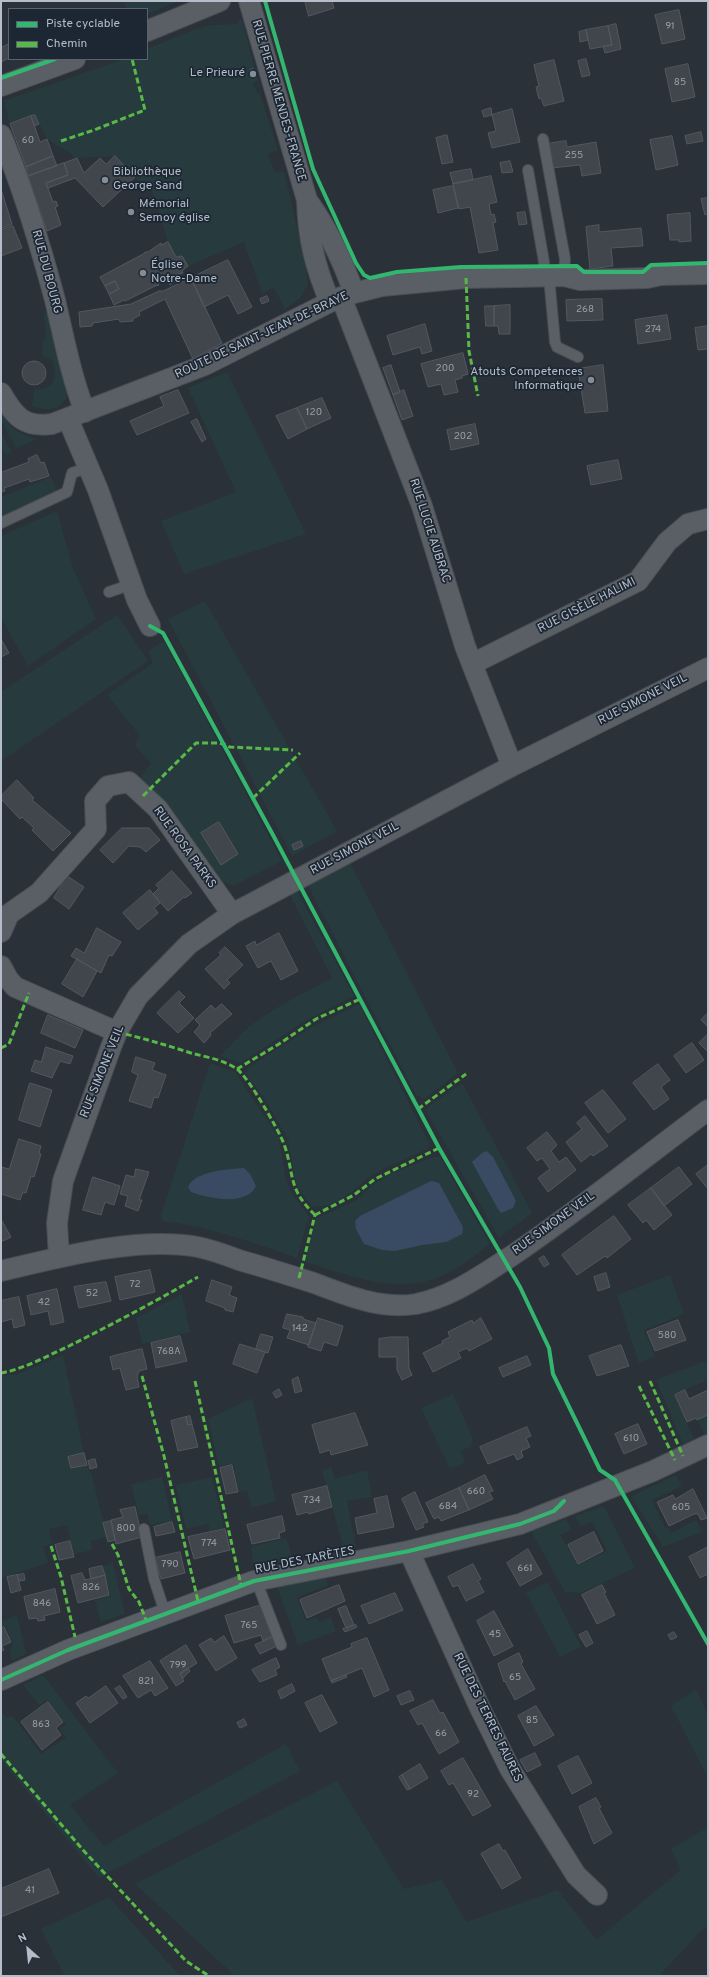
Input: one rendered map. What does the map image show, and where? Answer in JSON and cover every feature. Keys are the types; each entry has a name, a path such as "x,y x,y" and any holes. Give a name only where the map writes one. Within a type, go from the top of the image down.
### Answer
{"street":[{"path":"148,31 220,1"},
{"name":"RUE PIERRE MENDES-FRANCE","path":"249,1 308,200 308,230 319,276 341,297"},
{"path":"1,86 72,60"},
{"name":"RUE DU BOURG","path":"1,135 27,202 55,301 76,390 76,416 87,468 98,490 132,584 150,626"},
{"name":"RUE PIERRE MENDES-FRANCE","path":"308,200 324,222 345,267 341,297"},
{"name":"ROUTE DE SAINT-JEAN-DE-BRAYE","path":"1,393 14,415 32,424 41,426 76,416 205,365 341,297 382,286 466,278 552,277 580,280 647,278 661,275 708,274"},
{"name":"RUE LUCIE AUBRAC","path":"341,297 422,506 472,664 512,766"},
{"name":"RUE GISÈLE HALIMI","path":"472,664 638,581 667,542 688,524 708,519"},
{"name":"RUE SIMONE VEIL","path":"59,1257 57,1223 62,1181 85,1115 117,1032 138,996 189,944 232,914 512,766 708,668"},
{"name":"RUE ROSA PARKS","path":"1,932 9,914 39,893 96,829 95,801 108,786 129,782 158,809 232,914"},
{"path":"1,966 8,979 15,987 117,1032"},
{"name":"RUE SIMONE VEIL","path":"1,1271 59,1257 161,1243 178,1244 208,1250 299,1278 366,1301 386,1305 414,1304 442,1298 475,1281 542,1235 708,1110"},
{"name":"RUE DES TARÈTES","path":"1,1680 68,1650 256,1580 409,1551 520,1524 653,1471 708,1445"},
{"name":"RUE DES TERRES FAURES","path":"409,1551 479,1706 510,1769 576,1875 597,1895"}],"lane":[{"path":"543,139 565,259 552,277"},
{"path":"528,170 544,262 552,277 555,342 557,347 578,357"},
{"path":"1,523 67,492 72,473 87,468"},
{"path":"109,592 132,584"},
{"path":"144,1529 154,1579 165,1613"},
{"path":"256,1580 281,1645"}],"green space":[{"path":"124,1 179,1 148,14 148,8 127,8"},
{"path":"239,20 242,20 258,81 253,83 257,93 260,94 278,150 268,154 275,173 284,171 306,268 308,285 300,298 285,309 274,288 262,293 244,242 188,266 182,256 176,257 168,242 152,191 135,177 115,156 77,158 47,139 35,115 10,124 4,101 121,60 148,60 148,49 193,30 211,25 238,24"},
{"path":"48,310 69,390 67,397 60,406 44,409 32,406 35,389 47,388 51,385 55,377 53,361 42,355 43,340 46,339 44,314"},
{"path":"227,372 306,534 184,574 161,521 236,492 188,388"},
{"path":"1,412 12,427 20,433 38,439 16,448 1,420"},
{"path":"1,433 11,451 5,455 1,447"},
{"path":"51,477 56,488 55,492 1,517 1,497"},
{"path":"57,511 73,568 96,619 28,666 1,618 1,536"},
{"path":"205,601 337,831 292,856 168,619"},
{"path":"117,615 148,661 1,761 1,692"},
{"path":"164,641 282,861 233,886 212,877 140,783 140,778 151,763 135,746 140,736 107,695 153,663 148,651"},
{"path":"349,861 458,1073 424,1099 416,1095 307,884"},
{"path":"296,889 354,996 303,1022 241,1063 220,1056 244,1031 264,1016 286,1002 332,978 289,893"},
{"path":"359,1004 430,1145 427,1149 379,1171 339,1200 322,1206 312,1206 298,1188 288,1139 263,1096 248,1078 246,1072 248,1068 310,1028"},
{"path":"210,1063 235,1072 279,1138 286,1180 291,1192 309,1217 297,1258 214,1231 179,1223 162,1221 161,1216"},
{"path":"462,1083 532,1213 499,1238 427,1112 428,1107"},
{"path":"433,1157 440,1157 490,1244 453,1271 422,1282 405,1284 388,1284 371,1281 305,1262 317,1218 355,1201 375,1183 395,1172"},
{"path":"670,1275 684,1314 644,1330 655,1356 639,1363 617,1295"},
{"path":"182,1294 190,1332 142,1344 136,1318"},
{"path":"63,1355 84,1453 68,1457 71,1468 88,1465 107,1537 91,1541 92,1550 74,1554 67,1525 49,1529 52,1544 43,1546 48,1563 1,1578 1,1375 16,1375"},
{"path":"706,1362 708,1368 708,1380 674,1394 694,1439 683,1444 656,1380"},
{"path":"453,1394 473,1438 471,1447 460,1451 465,1460 464,1463 450,1469 421,1408"},
{"path":"252,1398 276,1501 252,1508 247,1490 239,1492 233,1463 219,1466 208,1419"},
{"path":"708,1416 708,1432 704,1434 698,1421"},
{"path":"332,1467 334,1479 367,1470 372,1497 347,1501 356,1547 344,1549 322,1471"},
{"path":"676,1475 682,1486 652,1500 665,1528 668,1527 671,1533 696,1520 702,1532 663,1547 631,1496"},
{"path":"162,1477 172,1521 150,1525 147,1514 139,1516 131,1484"},
{"path":"212,1477 224,1527 210,1531 208,1524 186,1529 176,1485"},
{"path":"604,1506 635,1568 580,1593 565,1592 531,1531 566,1519 572,1530 560,1535 578,1565 607,1551 592,1522 580,1526 575,1516"},
{"path":"286,1538 293,1559 254,1567 251,1547"},
{"path":"113,1563 125,1614 101,1622 95,1600 111,1596 103,1566"},
{"path":"326,1578 328,1585 297,1597 306,1621 316,1617 319,1622 331,1617 336,1631 298,1645 277,1587"},
{"path":"548,1582 581,1647 560,1657 526,1593"},
{"path":"17,1615 26,1654 12,1661 10,1651 13,1642 5,1626 1,1627 1,1622"},
{"path":"43,1675 118,1773 70,1805 104,1846 286,1744 300,1771 99,1878 1,1760 1,1712 7,1717 13,1716 41,1754 66,1738 59,1729 66,1724 47,1700 39,1705 23,1685"},
{"path":"696,1689 708,1715 708,1778 671,1706"},
{"path":"337,1781 404,1889 442,1880 466,1922 558,1890 596,1940 681,1870 671,1849 708,1827 708,1926 700,1932 659,1976 235,1976 135,1884"},
{"path":"109,1897 180,1976 62,1976 64,1975 41,1929"}],"water":[{"path":"487,1151 493,1157 516,1201 513,1208 501,1213 472,1162 482,1153"},
{"path":"244,1168 250,1174 256,1186 251,1193 244,1197 226,1199 207,1197 191,1192 188,1187 197,1177 204,1174 221,1170"},
{"path":"431,1181 439,1183 463,1227 462,1234 446,1242 422,1245 395,1251 382,1250 364,1244 356,1229 355,1221 360,1216"}],"building":[{"path":"305,1 332,1 334,8 309,16"},
{"path":"679,10 685,39 662,44 655,15"},
{"path":"616,24 621,49 605,53 603,46 612,45 608,26"},
{"path":"608,26 612,45 590,49 586,30"},
{"path":"586,30 588,40 580,42 579,32"},
{"path":"8,44 8,58 1,62 1,48"},
{"path":"586,59 590,75 582,77 578,61"},
{"path":"554,60 564,101 544,106 541,98 539,99 536,87 539,86 534,65"},
{"path":"688,64 695,97 672,102 665,69"},
{"path":"253,69 256,77 252,78 250,70"},
{"path":"491,108 492,115 484,117 482,111"},
{"path":"512,109 520,142 492,148 488,133 496,131 492,115"},
{"path":"35,115 39,124 34,126 31,116"},
{"path":"31,116 40,142 47,139 53,156 26,167 10,124"},
{"path":"701,132 703,141 687,144 685,136"},
{"path":"447,135 453,162 442,164 436,138"},
{"path":"672,136 678,165 656,170 650,140"},
{"path":"566,141 567,147 596,142 601,173 582,176 580,165 551,168 547,144"},
{"path":"53,156 57,166 28,176 26,167"},
{"name":"Bibliothèque George Sand","path":"115,156 135,177 103,207 75,178 48,188 46,183 68,175 64,163 77,158 84,173 100,158 106,164"},
{"path":"510,161 513,172 502,173 500,163"},
{"path":"64,163 68,175 46,183 53,202 56,201 58,206 55,207 61,225 47,231 28,176"},
{"path":"471,169 473,180 453,184 450,173"},
{"path":"491,176 497,202 489,204 491,215 494,214 496,222 493,223 498,250 479,253 470,207 459,209 453,184"},
{"path":"453,186 458,208 438,213 433,190"},
{"path":"1,189 12,224 1,228"},
{"path":"708,198 708,214 705,215 701,199"},
{"path":"525,212 527,224 519,225 517,213"},
{"path":"690,213 691,241 679,242 679,240 670,240 667,215"},
{"path":"599,225 599,232 641,228 643,246 611,248 613,266 590,269 586,227"},
{"path":"13,226 22,248 1,256 1,230"},
{"name":"Église Notre-Dame","path":"168,242 176,257 182,256 188,266 182,271 183,273 175,275 176,281 170,285 167,280 159,283 158,286 157,285 114,305 109,294 119,289 115,281 105,286 100,277 145,252 148,252 161,243 161,245"},
{"path":"228,260 252,307 238,314 228,295 204,307 191,278"},
{"path":"191,278 222,343 193,359 165,299 139,312 140,315 133,319 133,321 120,322 119,319 93,323 92,326 80,327 79,312 131,304"},
{"path":"115,281 119,289 109,294 105,286"},
{"path":"267,296 269,301 262,304 260,299"},
{"path":"602,299 603,320 567,321 566,300"},
{"path":"510,305 510,334 499,334 498,326 494,326 494,306"},
{"path":"485,306 494,306 494,326 486,326"},
{"path":"667,315 671,339 638,344 635,320"},
{"path":"425,324 432,351 422,354 420,347 393,355 387,336"},
{"path":"708,326 708,349 698,350 695,328"},
{"path":"463,353 468,374 455,380 458,392 444,395 441,384 428,387 421,364"},
{"path":"34,361 42,365 46,373 42,381 34,385 26,381 22,373 26,365"},
{"path":"391,365 400,392 393,395 383,368"},
{"path":"603,365 608,411 585,413 578,369"},
{"path":"178,390 189,413 137,435 130,421 164,406 160,397"},
{"path":"404,390 413,416 402,420 393,395"},
{"path":"322,398 331,418 307,429 297,408"},
{"path":"297,408 307,429 288,439 276,416"},
{"path":"197,419 206,439 202,442 191,422"},
{"path":"475,424 479,444 451,450 447,430"},
{"path":"37,455 41,463 44,462 49,476 30,482 29,479 4,488 5,491 1,492 1,469 2,472 29,462 28,459"},
{"path":"618,460 622,479 591,485 587,466"},
{"path":"1,639 9,653 1,657"},
{"path":"17,780 34,798 32,800 71,833 53,851 32,830 34,828 22,817 20,819 1,799 1,796"},
{"path":"219,822 238,854 221,865 201,833"},
{"path":"122,828 149,828 160,840 146,852 140,847 129,846 113,863 100,850"},
{"path":"301,841 303,846 294,850 292,845"},
{"path":"172,871 192,893 185,898 184,897 168,911 153,894 159,888 156,885"},
{"path":"67,876 84,887 69,909 54,898"},
{"path":"150,890 160,903 154,908 158,913 138,930 123,913"},
{"path":"97,928 121,942 112,956 109,955 101,973 71,956 76,948 84,953"},
{"path":"279,933 298,971 281,980 271,961 258,968 246,946 255,941 256,945"},
{"path":"225,947 243,965 227,980 230,983 224,989 205,969 221,955 219,953"},
{"path":"77,959 97,971 83,997 62,984"},
{"path":"179,991 185,997 179,1003 194,1018 178,1033 157,1013"},
{"path":"222,1004 232,1014 210,1033 211,1035 204,1043 194,1032 200,1025 195,1020 211,1005 215,1009"},
{"path":"708,1013 708,1027 701,1020"},
{"path":"48,1015 83,1030 75,1048 41,1033"},
{"path":"708,1034 708,1052 699,1043"},
{"path":"692,1043 704,1060 686,1073 674,1056"},
{"path":"46,1047 73,1056 70,1064 60,1061 52,1078 31,1071 35,1060 41,1062"},
{"path":"136,1057 155,1063 152,1070 166,1075 158,1098 154,1097 151,1108 129,1101 138,1075 132,1072"},
{"path":"658,1064 670,1080 661,1087 669,1099 654,1110 633,1083"},
{"path":"30,1083 52,1090 40,1127 19,1120"},
{"path":"603,1090 626,1119 608,1133 585,1103"},
{"path":"585,1116 608,1146 593,1156 591,1154 581,1162 566,1142 582,1129 577,1123"},
{"path":"547,1132 557,1145 551,1151 559,1162 566,1157 576,1170 548,1192 538,1178 550,1169 542,1158 537,1161 527,1148"},
{"path":"19,1139 41,1146 39,1153 41,1154 34,1177 31,1176 26,1193 23,1192 20,1200 1,1194 1,1167 9,1169"},
{"path":"708,1165 708,1189 696,1174"},
{"path":"679,1167 692,1184 664,1206 651,1188"},
{"path":"136,1169 149,1172 139,1200 142,1200 138,1211 125,1206 128,1196 120,1194 126,1175 134,1177"},
{"path":"93,1177 120,1186 114,1205 105,1202 101,1215 83,1210"},
{"path":"651,1188 672,1215 654,1230 646,1220 643,1223 628,1205"},
{"path":"614,1216 631,1239 607,1258 605,1256 577,1275 562,1255"},
{"path":"1,1219 11,1237 3,1241 1,1238"},
{"path":"544,1256 549,1264 544,1267 539,1259"},
{"path":"150,1270 155,1292 120,1300 115,1277"},
{"path":"606,1273 610,1287 598,1291 594,1277"},
{"path":"212,1280 232,1287 229,1295 237,1298 233,1312 206,1301"},
{"path":"106,1282 111,1301 79,1308 74,1287"},
{"path":"57,1289 64,1322 51,1325 48,1311 31,1315 27,1296"},
{"path":"19,1297 25,1325 14,1328 12,1319 1,1322 1,1301"},
{"path":"287,1314 303,1317 303,1319 316,1323 309,1345 287,1338 290,1330 283,1328"},
{"path":"318,1318 343,1326 337,1346 324,1342 321,1351 308,1347"},
{"path":"481,1318 492,1339 469,1351 467,1348 458,1352 461,1358 433,1372 423,1353 443,1343 442,1341 450,1337 448,1332 472,1320 473,1323"},
{"path":"678,1320 686,1340 655,1351 647,1332"},
{"path":"261,1334 273,1337 268,1353 256,1349"},
{"path":"180,1336 187,1361 156,1368 151,1343"},
{"path":"390,1337 408,1337 409,1368 412,1375 402,1380 397,1370 397,1357 379,1357 379,1339"},
{"path":"240,1344 265,1352 257,1373 233,1364"},
{"path":"621,1345 629,1366 597,1376 589,1356"},
{"path":"142,1349 147,1369 139,1371 137,1376 139,1387 126,1390 120,1368 113,1370 110,1357"},
{"path":"527,1356 531,1365 503,1377 499,1368"},
{"path":"298,1377 302,1391 295,1393 292,1380"},
{"path":"279,1389 282,1395 276,1398 273,1393"},
{"path":"685,1390 689,1399 708,1390 708,1415 697,1420 696,1418 687,1422 675,1395"},
{"path":"355,1413 368,1445 331,1455 330,1450 320,1453 312,1425"},
{"path":"190,1416 192,1424 188,1425 186,1417"},
{"path":"186,1417 188,1425 192,1424 198,1447 178,1451 171,1421"},
{"path":"638,1424 647,1444 624,1454 615,1434"},
{"path":"527,1427 531,1436 526,1438 530,1447 521,1451 523,1457 517,1460 514,1454 488,1464 480,1447"},
{"path":"84,1453 87,1465 71,1468 68,1457"},
{"path":"95,1459 97,1467 90,1469 88,1461"},
{"path":"232,1465 238,1492 226,1494 220,1468"},
{"path":"485,1475 493,1491 489,1492 493,1499 469,1510 459,1488"},
{"path":"327,1486 332,1507 309,1514 308,1512 297,1515 292,1495"},
{"path":"459,1488 469,1510 441,1521 439,1517 434,1519 426,1503"},
{"path":"693,1489 707,1518 701,1520 698,1514 694,1514 669,1526 657,1502 673,1495 675,1499"},
{"path":"415,1492 428,1522 422,1524 424,1527 416,1530 402,1499"},
{"path":"387,1496 394,1527 358,1534 355,1518 377,1513 374,1499"},
{"path":"135,1507 142,1537 116,1544 111,1520 123,1517 120,1510"},
{"path":"282,1516 285,1531 279,1533 280,1538 252,1544 247,1525"},
{"path":"111,1521 115,1540 108,1542 103,1523"},
{"path":"172,1522 175,1532 156,1536 154,1527"},
{"path":"225,1529 230,1550 194,1559 188,1537"},
{"path":"594,1532 603,1551 578,1564 568,1545"},
{"path":"70,1541 74,1557 59,1560 55,1545"},
{"path":"708,1547 708,1574 700,1578 689,1557"},
{"path":"528,1549 542,1574 520,1586 507,1563"},
{"path":"180,1552 185,1573 161,1579 155,1558"},
{"path":"473,1564 481,1579 478,1581 484,1592 466,1601 458,1585 453,1587 448,1577"},
{"path":"102,1566 105,1575 91,1579 89,1569"},
{"path":"82,1573 85,1580 105,1575 109,1595 78,1603 71,1576"},
{"path":"24,1574 25,1580 19,1581 17,1575"},
{"path":"17,1575 21,1590 11,1593 7,1577"},
{"path":"339,1585 345,1601 307,1618 300,1600"},
{"path":"602,1585 606,1592 604,1593 615,1615 597,1624 582,1595"},
{"path":"55,1589 60,1612 44,1616 45,1620 38,1621 37,1618 29,1619 24,1597"},
{"path":"395,1593 403,1610 369,1624 361,1606"},
{"path":"262,1605 272,1636 263,1641 261,1635 234,1643 225,1616"},
{"path":"346,1606 354,1625 346,1628 338,1609"},
{"path":"494,1611 513,1646 494,1656 477,1621"},
{"path":"356,1625 357,1627 345,1632 343,1629"},
{"path":"4,1627 11,1642 2,1646 4,1650 1,1651 1,1629"},
{"path":"587,1631 593,1643 586,1647 579,1635"},
{"path":"674,1632 677,1637 671,1640 668,1635"},
{"path":"224,1636 237,1658 216,1671 199,1645 211,1638 214,1642"},
{"path":"276,1636 277,1646 260,1654 255,1645"},
{"path":"367,1638 389,1690 374,1697 362,1668 331,1681 322,1659 352,1647 351,1644"},
{"path":"186,1645 197,1663 180,1674 184,1681 176,1686 160,1661"},
{"path":"519,1653 523,1662 521,1664 535,1689 515,1700 505,1681 504,1682 498,1664"},
{"path":"276,1658 280,1667 275,1670 277,1675 260,1682 252,1670"},
{"path":"150,1661 168,1688 155,1696 151,1690 138,1698 123,1676"},
{"path":"188,1668 190,1671 183,1678 180,1674"},
{"path":"346,1675 347,1677 332,1683 331,1681"},
{"path":"292,1684 295,1691 281,1699 278,1691"},
{"path":"106,1686 118,1703 90,1723 76,1703 86,1696 88,1698"},
{"path":"120,1686 127,1697 123,1699 115,1689"},
{"path":"410,1691 414,1700 401,1705 397,1696"},
{"path":"322,1695 337,1723 320,1732 305,1703"},
{"path":"433,1700 440,1713 443,1712 459,1742 439,1754 422,1723 418,1725 410,1711"},
{"path":"48,1702 63,1722 56,1728 61,1735 42,1750 21,1722"},
{"path":"536,1706 554,1735 534,1746 518,1716"},
{"path":"244,1719 247,1725 240,1728 237,1723"},
{"path":"535,1753 541,1765 527,1772 520,1760"},
{"path":"578,1756 592,1783 572,1794 558,1766"},
{"path":"463,1758 491,1806 473,1816 453,1783 449,1785 441,1771"},
{"path":"420,1764 428,1778 410,1789 402,1775"},
{"path":"402,1775 410,1789 407,1790 399,1777"},
{"path":"596,1798 601,1807 599,1808 612,1833 594,1844 579,1807"},
{"path":"499,1844 503,1851 505,1850 521,1878 502,1889 481,1854"},
{"path":"49,1869 59,1893 1,1917 1,1889"}],"marked path":[{"path":"61,141 145,110 132,60"},
{"path":"466,278 469,351 478,396"},
{"path":"143,796 196,743 220,743 230,747 293,750"},
{"path":"253,798 300,753"},
{"path":"1,1048 9,1044 29,993"},
{"path":"237,1069 279,1044 316,1019 360,999"},
{"path":"117,1032 215,1059 237,1069 249,1082 276,1127 284,1144 296,1189 300,1197 315,1215"},
{"path":"418,1109 466,1074"},
{"path":"315,1215 354,1195 375,1179 439,1148"},
{"path":"299,1278 315,1215"},
{"path":"1,1373 27,1365 69,1346 198,1277"},
{"path":"142,1376 164,1456 198,1601"},
{"path":"195,1381 241,1585"},
{"path":"650,1381 683,1456"},
{"path":"639,1386 675,1460"},
{"path":"112,1544 118,1555 129,1589 139,1602 146,1620"},
{"path":"51,1546 61,1577 75,1637"},
{"path":"1,1754 83,1850 186,1961 209,1976"}],"cycle path":[{"path":"265,1 313,169 356,263 364,275 370,278 397,272 461,267 577,266 584,272 643,272 651,265 708,263"},
{"path":"1,78 52,60"},
{"path":"150,626 163,633 273,835 439,1148 520,1287 549,1348 553,1374 600,1470 615,1480 708,1644"},
{"path":"1,1680 68,1650 254,1581 409,1551 520,1524 554,1511 564,1501"}],"place":[{"name":"Le Prieuré","path":"253,74"},
{"name":"Bibliothèque George Sand","path":"105,180"},
{"name":"Mémorial Semoy église","path":"131,212"},
{"name":"Église Notre-Dame","path":"143,273"},
{"name":"Atouts Competences Informatique","path":"591,380"}]}
